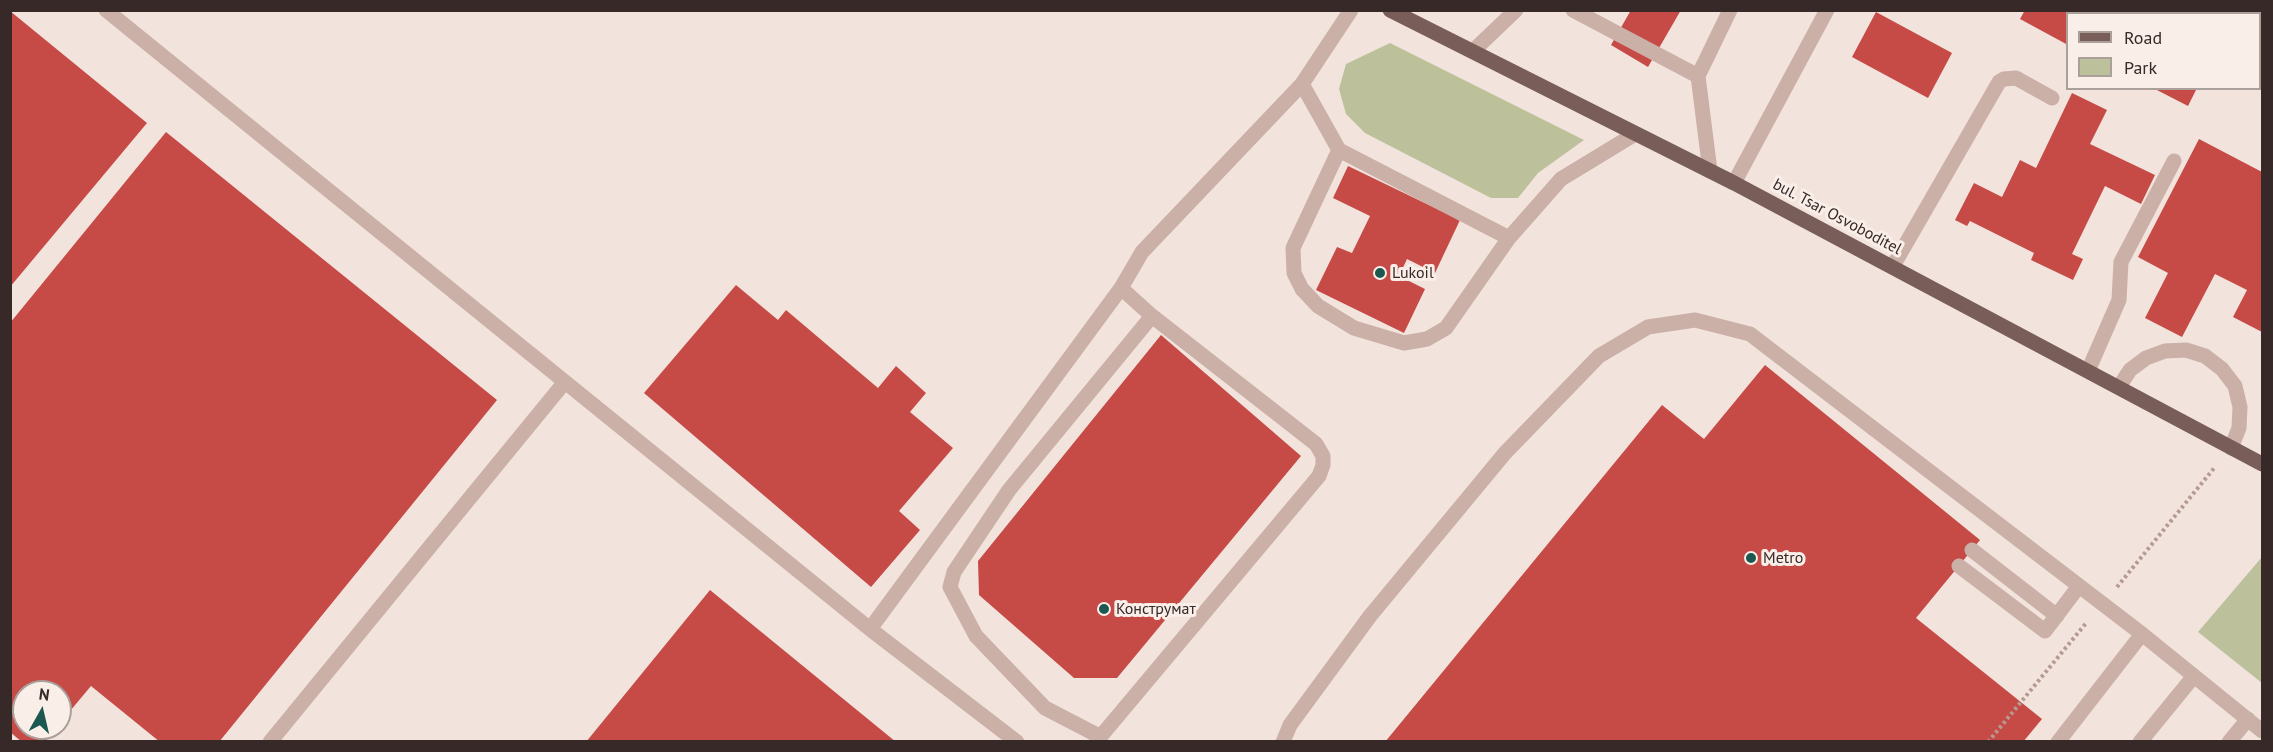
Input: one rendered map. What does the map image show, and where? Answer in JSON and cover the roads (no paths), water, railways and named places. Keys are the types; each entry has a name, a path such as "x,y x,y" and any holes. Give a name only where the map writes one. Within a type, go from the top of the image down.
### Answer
{"main road":[{"name":"bul. Tsar Osvoboditel","path":"1390,10 1734,183 2262,464"}],"lane":[{"path":"106,10 870,629 1017,741"},
{"path":"870,629 1121,288 1142,252 1302,84 1351,10"},
{"path":"1473,51 1516,10"},
{"path":"1573,10 1698,76"},
{"path":"1710,171 1698,76 1730,10"},
{"path":"1734,183 1827,10"},
{"path":"1893,266 1999,82 2016,78 2052,98"},
{"path":"1302,84 1339,150 1509,238"},
{"path":"1339,150 1293,248 1294,273 1302,289 1318,306 1354,328 1404,343 1427,339 1446,328 1509,238 1561,178 1635,134"},
{"path":"2088,370 2120,300 2121,262 2174,161"},
{"path":"1121,288 1152,316 1310,439 1323,456 1323,465 1319,476 1098,739 1045,708 976,636 950,587 954,572 1009,490 1152,316"},
{"path":"1283,741 1290,725 1370,616 1505,453 1599,356 1648,327 1695,320 1750,334 2142,634 2262,731"},
{"path":"2119,387 2130,370 2146,358 2165,351 2186,350 2205,356 2222,369 2235,386 2240,417 2239,428 2230,448"},
{"path":"270,741 564,383"},
{"path":"1972,550 2057,616"},
{"path":"1959,566 2045,631 2079,586"},
{"path":"2058,741 2142,634"},
{"path":"2140,741 2194,676"},
{"path":"2229,741 2248,719"}],"place":[{"name":"Lukoil","path":"1380,273"},
{"name":"Metro","path":"1751,558"},
{"name":"Конструмат","path":"1104,609"}]}
